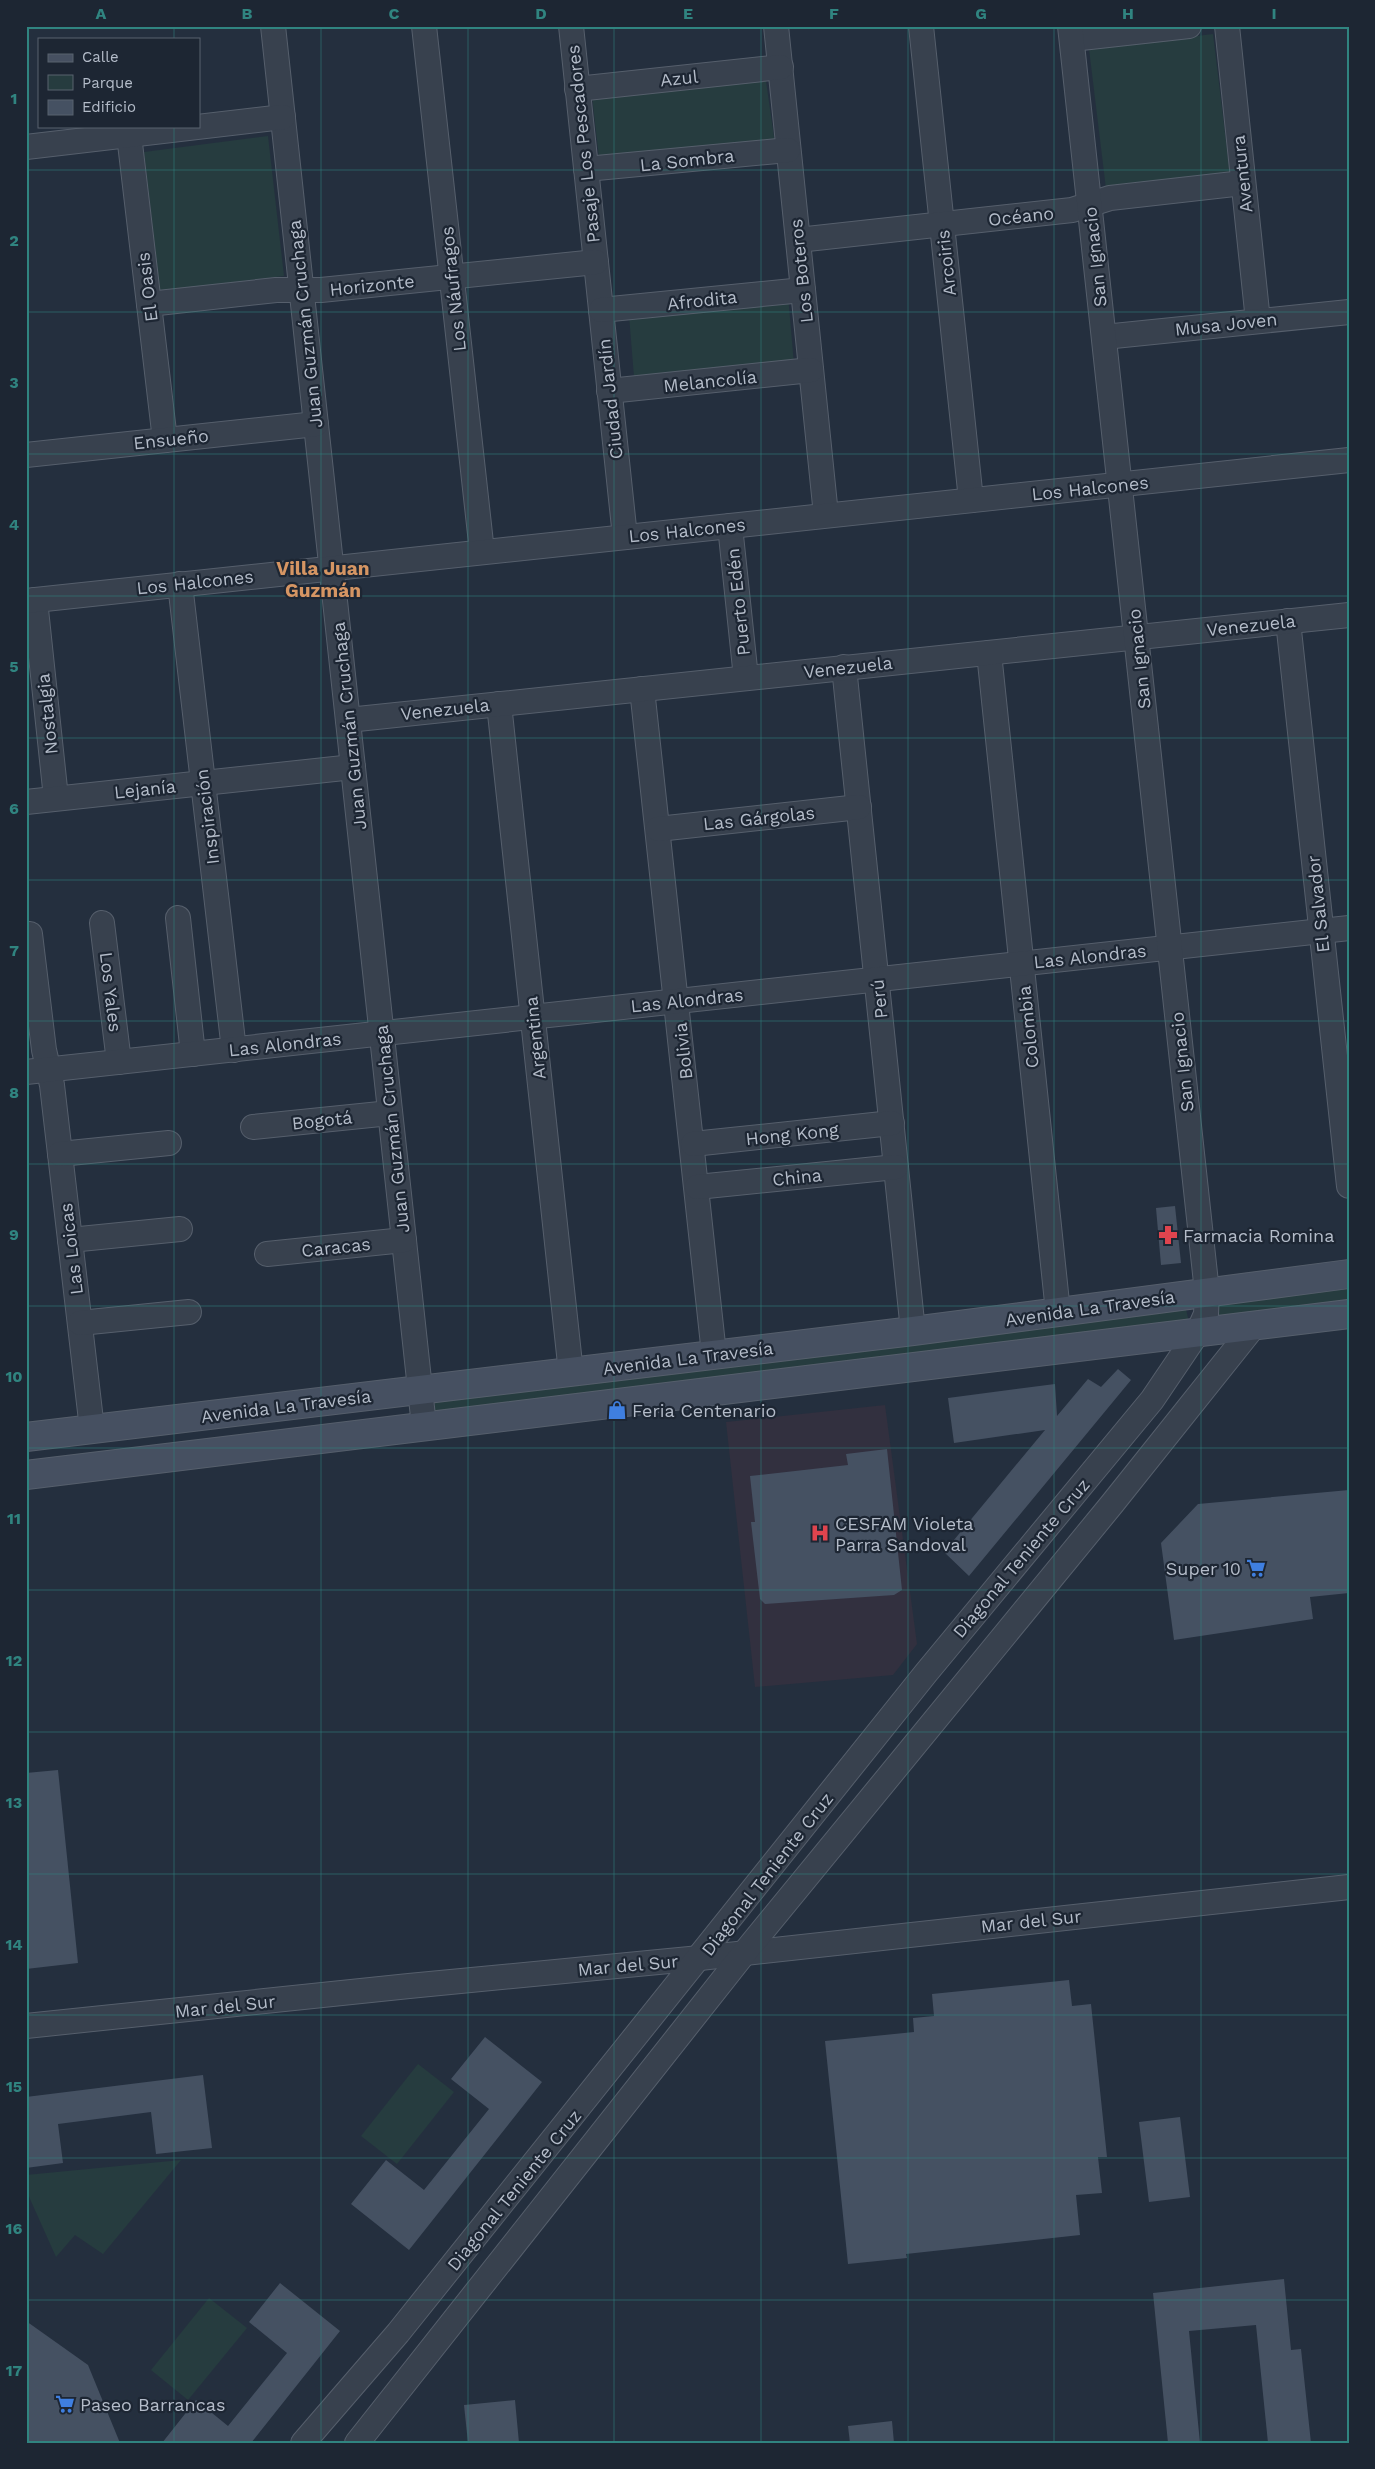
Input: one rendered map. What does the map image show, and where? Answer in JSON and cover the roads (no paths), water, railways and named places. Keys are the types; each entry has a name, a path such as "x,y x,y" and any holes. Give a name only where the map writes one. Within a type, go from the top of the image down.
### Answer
{"street":[{"name":"Juan Guzmán Cruchaga","path":"273,26 424,1426"},
{"name":"Los Náufragos","path":"424,26 482,552"},
{"name":"Pasaje Los Pescadores","path":"571,26 596,262"},
{"name":"Los Boteros","path":"776,26 826,516"},
{"name":"Arcoiris","path":"921,26 971,500"},
{"path":"1071,33 1188,26"},
{"name":"Aventura","path":"1227,26 1258,321"},
{"name":"San Ignacio","path":"1071,33 1207,1292"},
{"name":"Azul","path":"578,89 781,67"},
{"path":"200,127 283,117"},
{"path":"26,147 190,128"},
{"name":"El Oasis","path":"130,135 164,440"},
{"name":"La Sombra","path":"586,170 788,150"},
{"name":"Océano","path":"798,240 1072,210 1110,198 1243,183"},
{"name":"Horizonte","path":"149,304 276,290 321,290 596,262"},
{"name":"Ciudad Jardín","path":"596,262 625,537"},
{"name":"Afrodita","path":"601,310 803,290"},
{"name":"Musa Joven","path":"1104,337 1349,312"},
{"name":"Melancolía","path":"609,391 811,370"},
{"name":"Ensueño","path":"26,455 316,424"},
{"name":"Los Halcones","path":"31,600 1349,460"},
{"name":"Puerto Edén","path":"730,526 746,678"},
{"name":"Inspiración","path":"180,584 234,1050"},
{"name":"Nostalgia","path":"31,600 56,798"},
{"name":"Venezuela","path":"348,720 1349,615"},
{"name":"El Salvador","path":"1288,621 1349,1186"},
{"name":"Colombia","path":"989,653 1058,1312"},
{"name":"Perú","path":"844,668 913,1331"},
{"name":"Bolivia","path":"642,689 678,1001 714,1354"},
{"name":"Argentina","path":"499,704 571,1373"},
{"name":"Lejanía","path":"26,802 353,767"},
{"name":"Las Gárgolas","path":"658,829 859,807"},
{"path":"178,918 193,1054"},
{"name":"Los Yales","path":"102,923 119,1062"},
{"name":"Las Alondras","path":"26,1072 1349,928"},
{"name":"Las Loicas","path":"30,934 44,1050 50,1069 92,1429"},
{"name":"Bogotá","path":"253,1127 390,1113"},
{"name":"Hong Kong","path":"692,1144 892,1123"},
{"path":"60,1154 169,1142"},
{"name":"China","path":"697,1187 896,1167"},
{"path":"70,1240 180,1229"},
{"name":"Caracas","path":"267,1254 404,1240"},
{"name":"Avenida La Travesía","path":"26,1437 913,1331 1349,1274"},
{"name":"Diagonal Teniente Cruz","path":"303,2443 398,2333 700,1958 926,1673 1152,1400 1198,1332 1206,1314 1207,1292"},
{"path":"80,1323 189,1312"},
{"name":"Avenida La Travesía","path":"26,1475 1349,1314"},
{"name":"Diagonal Teniente Cruz","path":"357,2443 745,1952 1106,1512 1254,1326"},
{"name":"Mar del Sur","path":"26,2026 700,1958 1349,1887"}],"place":[{"name":"Farmacia Romina","path":"1168,1235"},
{"name":"Feria Centenario","path":"617,1410"},
{"name":"CESFAM Violeta Parra Sandoval","path":"820,1533"},
{"name":"Super 10","path":"1256,1568"},
{"name":"Paseo Barrancas","path":"65,2404"}],"district":[{"name":"Villa Juan Guzmán","path":"323,579"}]}
